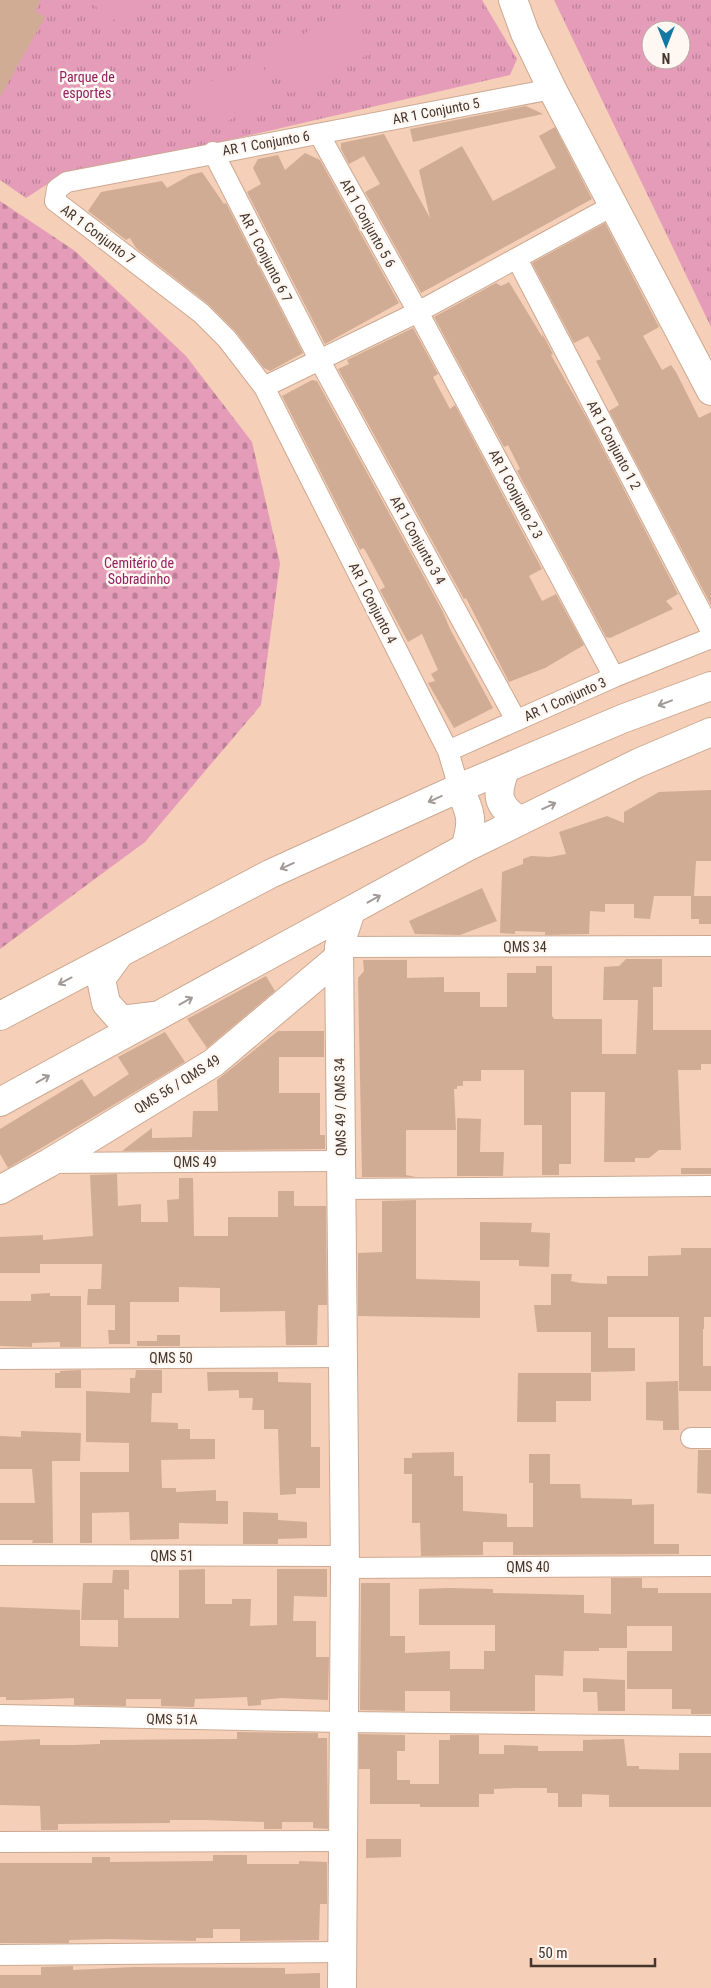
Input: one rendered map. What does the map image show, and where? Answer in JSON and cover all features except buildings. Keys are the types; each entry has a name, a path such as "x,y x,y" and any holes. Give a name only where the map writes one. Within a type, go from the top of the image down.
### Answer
{"street":[{"path":"503,0 525,33"},
{"path":"513,0 525,33 552,89 711,391"},
{"name":"AR 1 Conjunto 5","path":"319,134 552,89"},
{"name":"AR 1 Conjunto 6","path":"213,152 319,134"},
{"name":"AR 1 Conjunto 5 6","path":"319,134 418,312"},
{"name":"AR 1 Conjunto 6 7","path":"213,152 320,361"},
{"name":"AR 1 Conjunto 7","path":"213,152 67,182 57,189 55,201 201,313 227,339 264,387"},
{"path":"264,387 418,312 614,204"},
{"name":"AR 1 Conjunto 1 2","path":"517,259 711,631"},
{"name":"AR 1 Conjunto 2 3","path":"418,312 614,677"},
{"name":"AR 1 Conjunto 3 4","path":"320,361 516,720"},
{"name":"AR 1 Conjunto 4","path":"264,387 448,751 459,788"},
{"name":"AR 1 Conjunto 3","path":"516,720 614,677 711,638"},
{"path":"0,1016 270,874 459,788 506,770 622,719 711,686"},
{"path":"448,751 516,720"},
{"path":"0,1102 300,940 465,848 638,763 711,732"},
{"path":"506,770 498,787 500,798 508,813 519,820"},
{"path":"459,788 470,811 472,826 465,848"},
{"path":"300,940 338,952 351,911"},
{"name":"QMS 34","path":"338,952 711,946"},
{"path":"123,950 101,979 106,1003 121,1020 159,1016"},
{"name":"QMS 49 / QMS 34","path":"338,952 345,1562 342,1988"},
{"name":"QMS 56 / QMS 49","path":"0,1190 49,1163 213,1063 338,952"},
{"name":"QMS 49","path":"49,1163 340,1161"},
{"path":"341,1189 711,1186"},
{"name":"QMS 50","path":"0,1359 342,1357"},
{"path":"691,1438 711,1438"},
{"name":"QMS 51","path":"0,1555 345,1562"},
{"name":"QMS 40","path":"345,1562 711,1566"},
{"name":"QMS 51A","path":"0,1715 344,1722 711,1726"},
{"path":"0,1842 343,1841"},
{"path":"0,1955 341,1952"}],"green space":[{"name":"Parque de esportes","path":"0,0 482,0 517,59 510,75 52,181 26,198 0,180"},
{"path":"92,0 147,0 107,24"},
{"path":"554,0 711,0 711,327"},
{"path":"351,9 373,52 290,93 269,52"},
{"path":"258,58 278,94 215,128 194,90"},
{"name":"Cemitério de Sobradinho","path":"0,201 75,251 186,356 252,442 280,563 261,705 145,842 0,949"}]}
